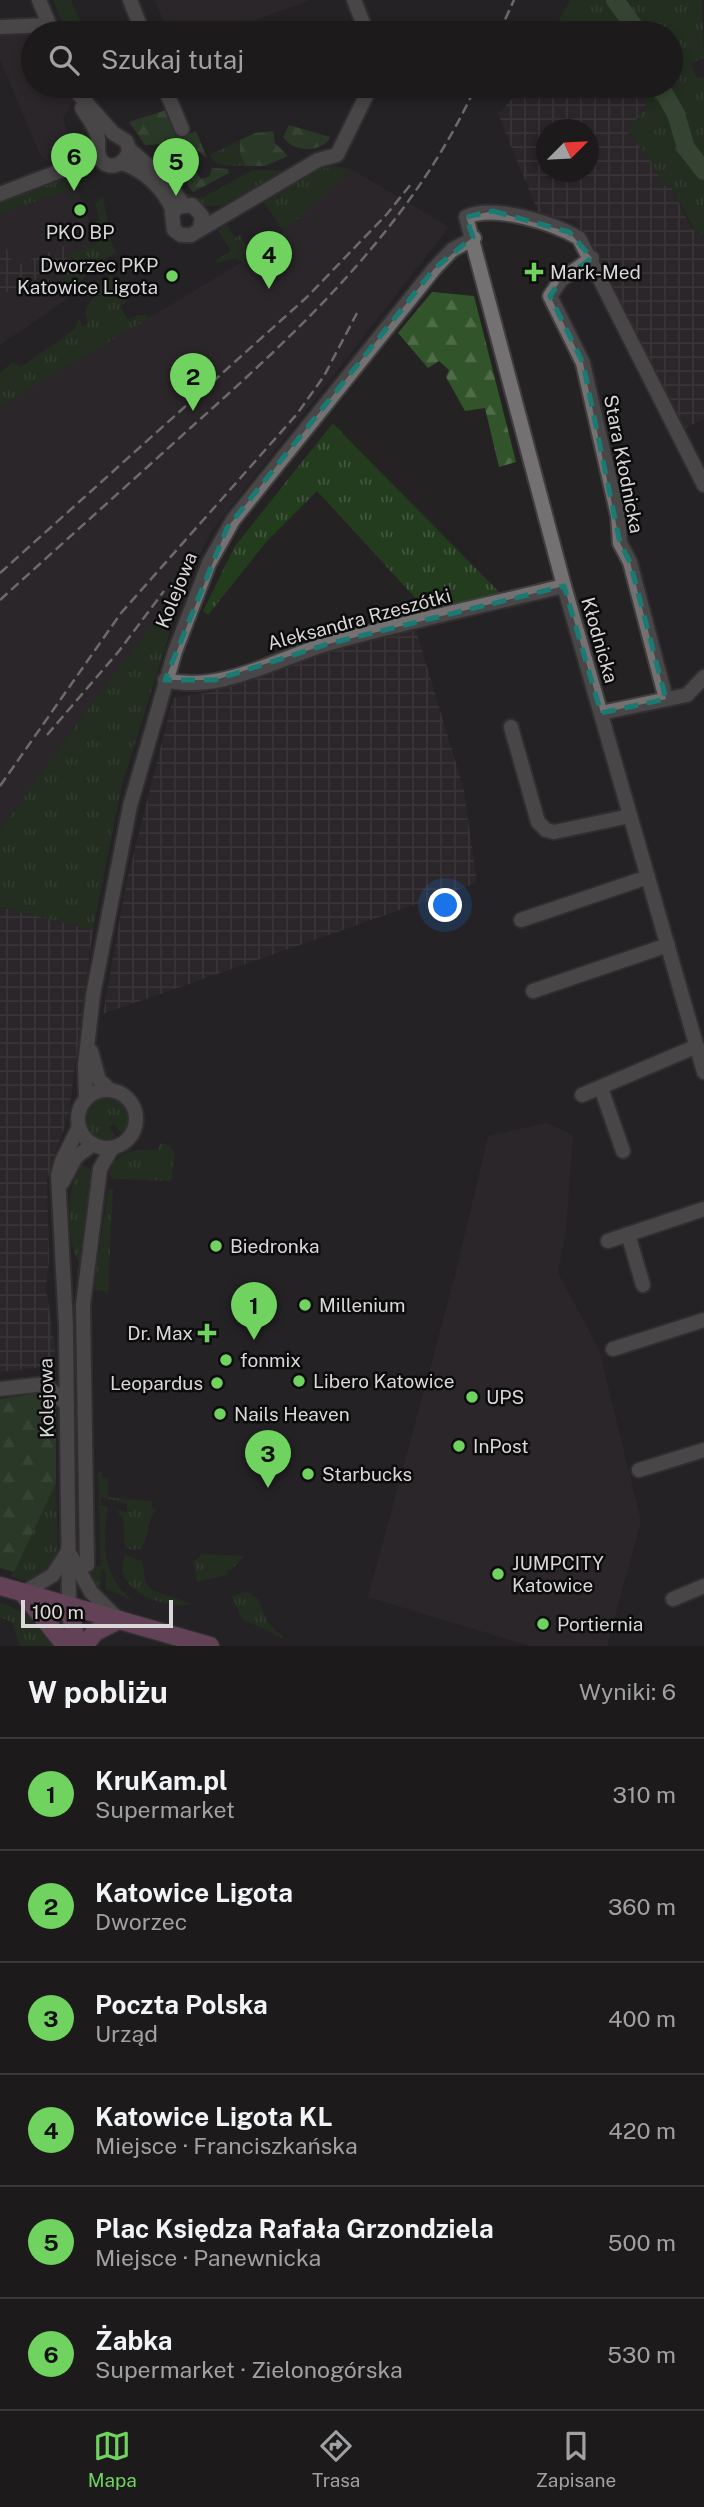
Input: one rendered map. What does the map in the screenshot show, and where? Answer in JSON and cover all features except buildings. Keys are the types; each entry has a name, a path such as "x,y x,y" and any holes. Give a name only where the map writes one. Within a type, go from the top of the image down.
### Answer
{"main road":[{"path":"0,1586 210,1646"},
{"path":"23,1592 67,1644"},
{"name":"Kolejowa","path":"67,1644 69,1606"},
{"path":"84,1646 95,1632 120,1620"}],"street":[{"path":"39,0 48,21"},
{"path":"130,0 138,21"},
{"path":"354,0 363,21"},
{"path":"0,27 21,28"},
{"path":"78,98 97,135 99,151 110,165 126,156"},
{"path":"84,98 115,135 126,141 126,156"},
{"path":"169,98 182,129"},
{"path":"200,228 200,212 192,205 179,208 171,223 179,234 191,236 200,228 318,160 337,155 365,98"},
{"path":"0,194 99,151 107,136 115,135"},
{"path":"126,156 164,179 179,208"},
{"path":"200,212 236,207"},
{"name":"Kłodnicka","path":"592,258 579,238 550,226 493,211 466,216 474,238 564,586 704,1072"},
{"name":"Kolejowa","path":"86,1099 93,995 114,877 138,775 165,680 198,590 228,528 439,264 452,250 474,238"},
{"path":"592,258 652,385 704,485"},
{"name":"Stara Kłodnicka","path":"592,258 561,280 550,296 583,363 618,516 620,542 630,562 666,699"},
{"name":"Aleksandra Rzeszótki","path":"165,680 186,684 215,680 328,644 564,586"},
{"path":"601,713 687,695 704,677"},
{"path":"511,727 538,822 546,830 554,832 631,816"},
{"path":"521,920 648,877"},
{"path":"533,991 668,945"},
{"name":"Kolejowa","path":"89,1042 99,1080 110,1090"},
{"path":"582,1096 697,1046"},
{"path":"601,1088 623,1151"},
{"path":"87,1565 83,1305 100,1170 112,1148 128,1139 136,1119 128,1099 110,1090 96,1092 86,1099 78,1116 79,1127 93,1144 112,1148"},
{"name":"Kolejowa","path":"69,1606 67,1363 59,1189 62,1161 79,1127"},
{"path":"59,1189 76,1157 93,1144"},
{"path":"608,1241 704,1209"},
{"path":"628,1234 643,1286"},
{"path":"613,1349 704,1320"},
{"path":"0,1389 44,1384 57,1377 67,1363"},
{"path":"44,1384 67,1405"},
{"path":"639,1470 704,1450"},
{"path":"23,1592 53,1574 63,1562 68,1548"},
{"path":"68,1548 91,1592 120,1620"},
{"path":"673,1599 704,1586"}],"highlighted area":[{"path":"493,211 569,232 592,258 561,280 550,296 583,363 620,543 630,562 666,699 601,713 564,586 328,644 215,680 165,680 227,528 434,269 473,237 466,217"}],"shaded area":[{"path":"155,0 310,0 253,21 163,21"},
{"path":"21,31 21,98 72,98 73,101 63,118 76,158 52,165 40,154 0,60 0,32"},
{"path":"513,98 641,98 647,107 627,131 653,164 664,186 670,185 691,227 698,235 704,233 704,419 677,432 576,221 539,214 498,114"},
{"path":"351,169 449,227 211,532 185,584 103,688 0,830 0,407 239,264 282,233"},
{"path":"76,186 98,244 70,254 66,246 14,266 6,247 0,249 0,214"},
{"path":"67,245 71,258 66,267 0,295 0,249 6,247 14,266"},
{"path":"59,271 73,295 0,345 0,295"},
{"path":"416,630 464,790 477,883 103,1014 126,884 173,698 210,692 333,651"},
{"path":"0,907 93,930 69,1113 47,1180 49,1261 46,1288 55,1348 54,1366 0,1372"},
{"path":"547,1123 573,1135 566,1230 558,1273 599,1349 641,1521 607,1646 530,1646 368,1597 456,1272 488,1136"}],"green space":[{"path":"53,0 71,0 80,21 61,21"},
{"path":"570,0 702,0 704,58 691,63 696,77 704,78 704,233 698,236 670,185 664,186 653,164 627,130 647,107 641,98 683,98 683,21 559,21"},
{"path":"166,110 181,137 196,131 207,158 187,143 145,145 129,122"},
{"path":"289,125 330,137 329,140 312,149 292,146 283,137"},
{"path":"273,131 275,143 288,156 265,166 246,166 240,154 240,140 255,133"},
{"path":"240,140 240,154 246,166 225,165 212,159 210,155"},
{"path":"192,153 197,161 196,171 201,179 210,176 212,168 228,169 229,173 193,192 187,185"},
{"path":"335,166 351,169 284,232 264,203 315,170"},
{"path":"252,170 287,170 248,195 219,206 206,206 193,201 181,190 195,198 204,197"},
{"path":"78,172 79,176 73,178 75,184 87,183 0,214 0,201"},
{"path":"103,196 108,224 105,228 116,253 90,270 73,295 59,271 66,267 70,254 97,244 90,224 100,220 95,204"},
{"path":"227,225 235,238 240,235 248,249 268,235 272,241 245,263 235,258 218,263 214,261 231,251 218,230"},
{"path":"111,275 127,302 120,306 128,320 138,315 147,315 149,318 0,407 0,373 13,362 21,367 75,329 79,318 82,327 88,324 85,310 103,282"},
{"path":"432,292 474,296 516,462 499,467 485,408 465,411 446,377 449,370 439,361 428,368 398,333"},
{"path":"333,423 502,595 426,614 421,604 317,491 267,541 208,615 203,611 235,546"},
{"path":"185,584 122,785 93,930 0,907 0,830 103,688"},
{"path":"104,1096 122,1102 129,1118 123,1135 114,1124 109,1127 118,1139 106,1142 92,1136 85,1124 88,1106"},
{"path":"160,1143 169,1145 175,1153 171,1181 116,1179 109,1176 121,1156 134,1151 158,1150"},
{"path":"80,1164 95,1172 76,1312 77,1268 80,1267 73,1248 69,1216 73,1184"},
{"path":"108,1189 113,1189 108,1295 104,1291 94,1290"},
{"path":"46,1392 54,1398 56,1407 56,1483 14,1572 0,1568 0,1399"},
{"path":"98,1472 102,1472 102,1478 108,1478 108,1497 156,1502 152,1503 152,1508 157,1510 143,1545 140,1549 131,1550 125,1546 123,1519 116,1509 127,1512 127,1504 101,1497 100,1505 108,1507 105,1549 111,1574 127,1595 139,1603 106,1589 105,1570 101,1570 101,1592 82,1566 101,1566"},
{"path":"56,1483 58,1556 53,1568 33,1583 11,1576"},
{"path":"202,1554 245,1556 231,1570 227,1570 227,1575 197,1582 194,1562"},
{"path":"125,1555 142,1561 146,1583 152,1590 192,1604 155,1601 132,1587 125,1578 122,1567"},
{"path":"247,1592 258,1599 268,1623 285,1639 242,1619 232,1596"},
{"path":"0,1603 32,1619 56,1646 20,1646 12,1622 0,1617"}],"waterway":[{"path":"615,0 630,21"},
{"path":"667,98 676,114 686,148 704,171"}],"tunnel":[{"path":"88,1581 92,1645"}],"railway":[{"path":"504,21 514,0"},
{"path":"0,600 238,385 317,308 389,226 421,182 470,98"},
{"path":"0,573 307,297 387,214 411,184"},
{"path":"0,786 121,613 297,414 324,376 357,313"},
{"path":"47,735 119,651 164,591"}],"place":[{"name":"Żabka","path":"74,191"},
{"name":"Plac Księdza Rafała Grzondziela","path":"176,196"},
{"name":"PKO BP","path":"80,210"},
{"name":"Mark-Med","path":"534,272"},
{"name":"Dworzec PKP Katowice Ligota","path":"172,276"},
{"name":"Katowice Ligota KL","path":"269,289"},
{"name":"Katowice Ligota","path":"193,411"},
{"name":"Biedronka","path":"216,1246"},
{"name":"Millenium","path":"305,1305"},
{"name":"Dr. Max","path":"207,1333"},
{"name":"KruKam.pl","path":"254,1340"},
{"name":"fonmix","path":"226,1360"},
{"name":"Libero Katowice","path":"299,1381"},
{"name":"Leopardus","path":"217,1383"},
{"name":"UPS","path":"472,1397"},
{"name":"Nails Heaven","path":"220,1414"},
{"name":"InPost","path":"459,1446"},
{"name":"Starbucks","path":"308,1474"},
{"name":"Poczta Polska","path":"268,1488"},
{"name":"JUMPCITY Katowice","path":"498,1574"},
{"name":"Portiernia","path":"543,1624"}]}
